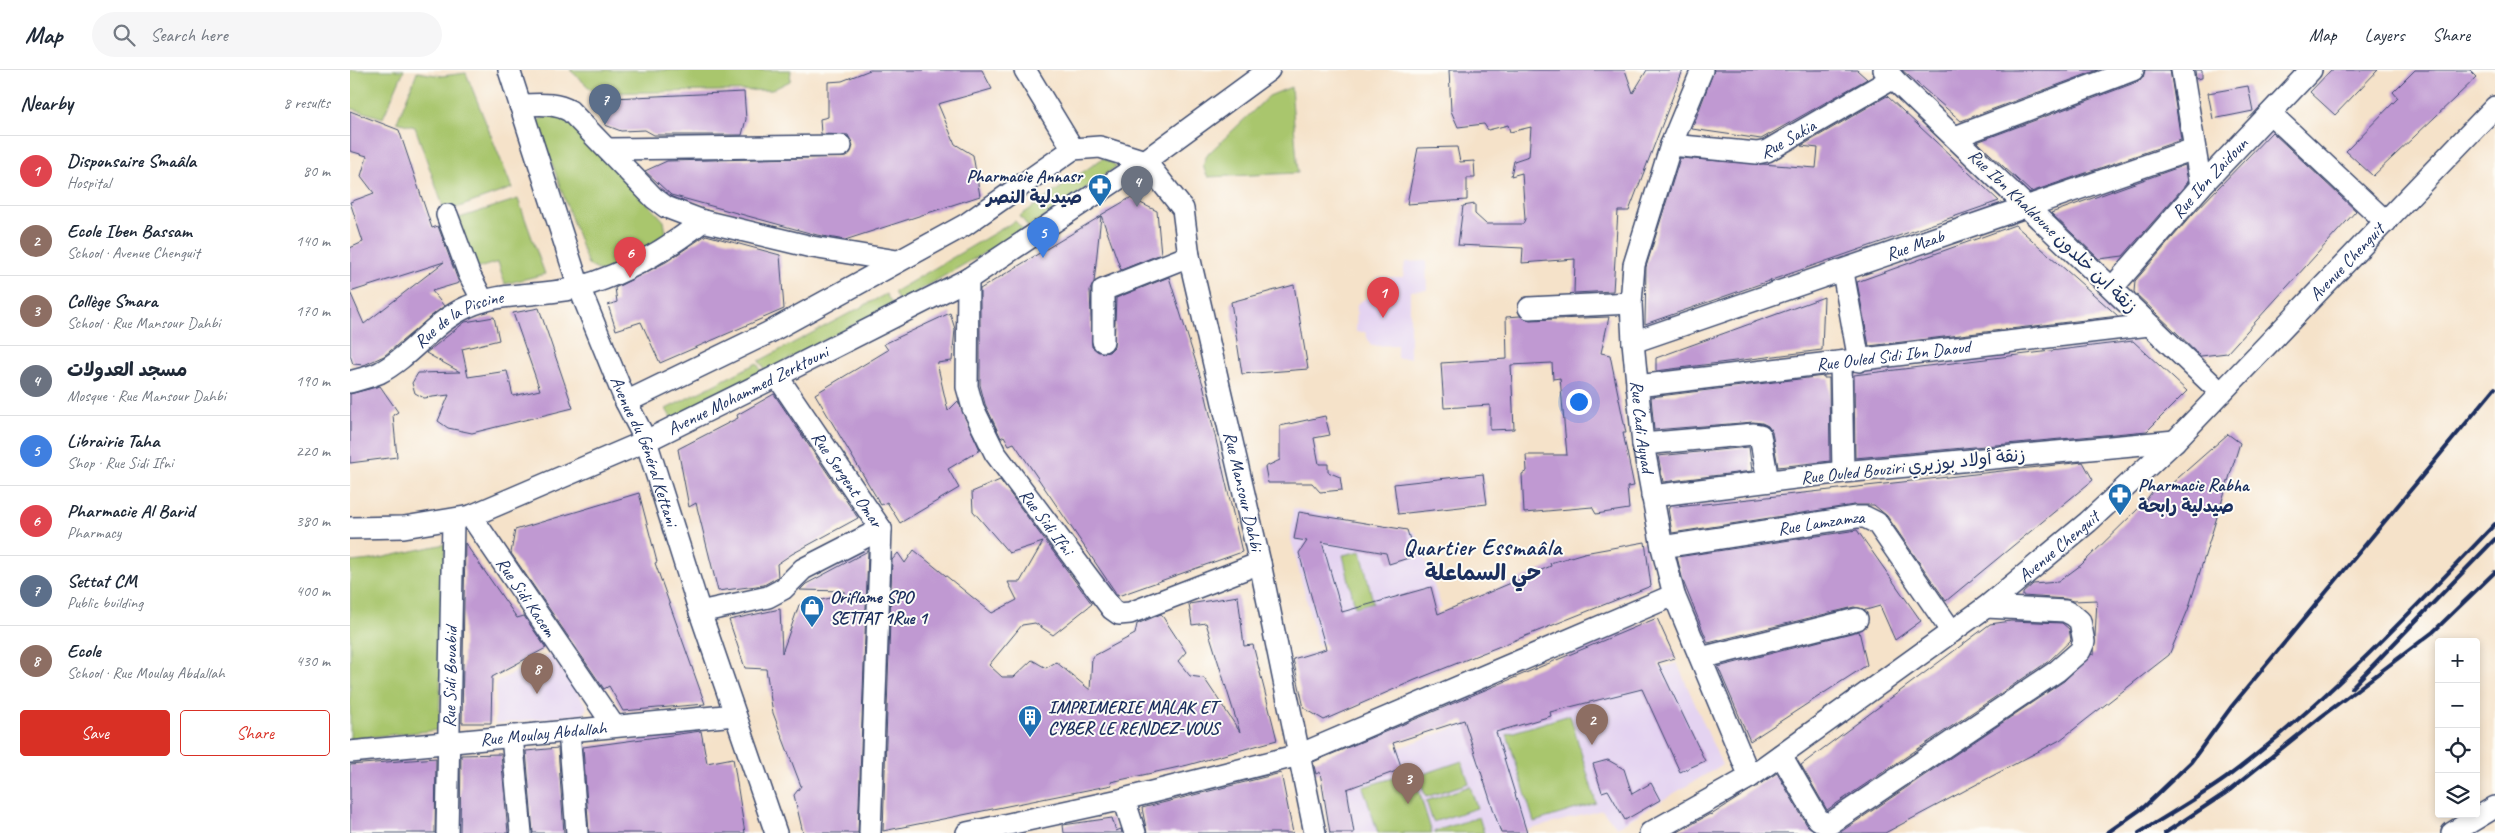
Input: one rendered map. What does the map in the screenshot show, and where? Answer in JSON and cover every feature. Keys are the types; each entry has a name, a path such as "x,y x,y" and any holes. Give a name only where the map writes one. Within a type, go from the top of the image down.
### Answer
{"street":[{"name":"Avenue du Général Kettani","path":"509,70 579,287 626,402 646,442 700,612 776,833"},
{"path":"1025,70 1073,149"},
{"path":"626,402 768,333 965,225 1073,149 1100,146 1145,161 1269,70"},
{"name":"Rue Cadi Ayyad","path":"1702,70 1671,146 1634,265 1631,303 1633,342 1643,444 1662,547 1674,595 1750,777"},
{"path":"1955,137 2132,70"},
{"path":"2182,70 2201,186"},
{"name":"Rue Ibn Zaidoun","path":"2113,287 2201,186 2311,70"},
{"name":"Rue Sakia","path":"1671,146 1756,153 1767,151 1889,74"},
{"name":"Rue Ibn Khaldoune زنقة ابن خلدون","path":"1889,74 2113,287 2149,325 2221,393"},
{"path":"520,106 560,106 570,111 654,198 666,207 703,221 812,247 897,261"},
{"name":"Avenue Chenguit","path":"1650,833 1750,777 1781,755 1986,607 2088,522 2175,441 2495,107"},
{"path":"2271,114 2386,222"},
{"path":"608,149 841,146"},
{"name":"Rue Mzab","path":"1633,342 1843,272 2027,205 2194,149"},
{"name":"Rue Mansour Dahbi","path":"1145,161 1183,208 1189,256 1260,563 1315,833"},
{"name":"Avenue Mohammed Zerktouni","path":"350,528 404,526 462,518 646,442 968,278 1145,161"},
{"path":"447,215 469,274 483,301"},
{"name":"Rue de la Piscine","path":"350,382 379,373 394,364 455,312 483,301 579,287 613,275 664,249 703,221"},
{"path":"1103,341 1103,290 1189,256"},
{"path":"1843,272 1850,362 1843,472"},
{"name":"Rue Sidi Ifni","path":"968,278 968,387 973,408 995,453 1112,609 1119,614 1130,613 1260,563"},
{"path":"1529,308 1631,303"},
{"name":"Rue Ouled Sidi Ibn Daoud","path":"1637,386 2149,325"},
{"name":"Rue Sergent Omar","path":"777,376 881,528 870,833"},
{"path":"1643,444 1760,435 1768,482"},
{"name":"Rue Ouled Bouziri زنقة أولاد بوزيري","path":"1652,496 1843,472 2175,441"},
{"name":"Rue Lamzamza","path":"1662,547 1856,517 1865,518 1877,523 1952,632"},
{"name":"Rue Sidi Kacem","path":"462,518 614,726"},
{"name":"Rue Sidi Bouabid","path":"447,833 448,742 462,518"},
{"path":"700,612 768,597 783,589 803,569 881,528"},
{"path":"967,833 1011,829 1298,755 1674,595"},
{"path":"1781,755 1818,820 1826,824 1831,823 2057,671 2080,651 2084,633 2080,621 2065,611 1986,607"},
{"path":"1701,658 1856,619"},
{"name":"Rue Moulay Abdallah","path":"350,752 735,715"},
{"path":"569,731 577,833"},
{"path":"512,736 521,833"},
{"path":"1124,799 1135,833"},
{"path":"2452,833 2495,807"}],"shaded area":[{"path":"1426,261 1427,290 1410,291 1410,358 1397,358 1397,345 1371,346 1365,332 1356,332 1357,304 1375,292 1377,277 1403,277 1405,262"},
{"path":"1293,508 1415,532 1442,608 1318,645 1291,539"},
{"path":"550,654 587,706 584,714 495,724 496,682"},
{"path":"1677,663 1722,765 1617,827 1602,810 1527,830 1522,820 1499,827 1500,833 1330,833 1321,776 1465,724"}],"green space":[{"path":"350,70 404,70 383,118 350,108"},
{"path":"570,70 791,70 790,81 772,90 595,93"},
{"path":"417,72 442,76 466,73 512,188 445,212 415,127 397,122"},
{"path":"1291,87 1298,173 1208,177 1204,165 1209,153 1269,96"},
{"path":"561,108 664,221 667,239 604,273 588,265 537,121"},
{"path":"1103,158 1117,166 1029,228 1020,216"},
{"path":"518,199 545,274 505,284 498,262 469,271 453,220"},
{"path":"1015,221 1024,230 899,302 894,292"},
{"path":"886,294 892,304 766,371 759,361"},
{"path":"757,363 762,373 672,419 666,409"},
{"path":"445,544 439,730 350,739 350,562 371,560"},
{"path":"1361,551 1373,602 1355,607 1343,555"},
{"path":"1570,715 1596,803 1534,822 1507,734"},
{"path":"1462,761 1469,783 1426,797 1418,776"},
{"path":"1413,772 1432,833 1378,833 1363,787"},
{"path":"1470,786 1477,808 1433,822 1426,801"},
{"path":"1479,817 1484,833 1435,833 1435,831"}],"building":[{"path":"870,70 982,70 992,89 938,104 955,144 973,155 980,196 845,240 817,235 671,195 645,171 667,161 847,157 853,146 848,135 821,134 820,119 828,117 828,82 842,81"},
{"path":"1449,70 1625,70 1633,93 1647,70 1683,70 1629,211 1618,211 1613,291 1574,293 1575,259 1522,263 1523,248 1458,245 1463,206 1475,204 1475,214 1486,224 1523,224 1525,219 1522,173 1511,176 1514,161 1529,156 1531,127 1510,132 1508,125 1488,130 1484,124 1458,127 1451,111"},
{"path":"1714,70 1857,70 1867,79 1761,139 1692,129"},
{"path":"1902,70 2098,70 1961,121"},
{"path":"2145,70 2170,70 2181,140 2031,192 1977,142 2137,82 2143,78"},
{"path":"2195,70 2202,70 2202,78 2196,79"},
{"path":"2331,70 2378,70 2335,115 2310,92"},
{"path":"2415,70 2470,70 2477,77 2373,176 2346,151 2398,98 2393,92"},
{"path":"2248,86 2253,111 2213,119 2208,93"},
{"path":"744,92 746,119 742,135 654,135 645,130 621,131 605,125 602,111 612,98"},
{"path":"1887,96 1999,201 1645,324 1646,267 1680,158 1816,168 1818,148 1801,146"},
{"path":"350,111 399,130 432,228 438,226 459,283 432,291 444,306 384,356 364,365 353,364 350,355 350,292 350,248 363,242 350,202 374,193 361,176 367,156 350,151","holes":["444,262 364,324 350,292"]},
{"path":"2272,132 2356,211 2227,353 2201,356 2134,292 2135,281 2191,216"},
{"path":"1457,147 1460,162 1474,161 1475,178 1467,178 1467,200 1407,204 1418,148"},
{"path":"2185,165 2188,182 2123,256 2099,259 2051,213"},
{"path":"1130,198 1157,211 1161,254 1121,270 1101,215"},
{"path":"1101,216 1094,282 1090,290 1092,347 1103,353 1109,352 1114,347 1116,298 1169,277 1204,388 1242,552 1118,596 1014,443 1009,445 1004,436 1001,438 985,404 980,385 980,289"},
{"path":"2015,225 2118,316 1869,346 1857,282"},
{"path":"706,235 780,255 784,309 660,363 641,322 616,330 608,305 617,302 615,288 666,262"},
{"path":"1294,285 1308,369 1242,374 1231,302"},
{"path":"1824,297 1822,350 1656,371 1656,358"},
{"path":"539,308 573,408 472,433 448,428 438,421 449,395 424,398 415,393 412,383 418,373 460,372 426,353 465,322 494,317 499,340 462,349 468,377 507,371 513,396 540,390 513,313"},
{"path":"950,313 955,329 952,361 937,363 948,411 958,401 980,450 948,469 959,488 900,523 887,502 881,505 815,394 888,350 884,344"},
{"path":"1520,316 1530,320 1609,317 1601,353 1610,355 1626,433 1623,433 1634,486 1627,487 1629,509 1596,514 1592,507 1524,513 1522,474 1527,471 1526,455 1567,455 1560,378 1553,379 1552,363 1511,365 1514,429 1490,430 1490,405 1444,408 1441,363 1507,359 1506,317"},
{"path":"2133,341 2187,391 2147,431 1855,458 1854,375"},
{"path":"1824,376 1824,378 1829,378 1830,461 1778,467 1772,432 1768,426 1762,423 1753,422 1654,430 1651,397"},
{"path":"380,386 398,412 393,415 397,457 350,463 350,394"},
{"path":"774,394 858,518 777,564 778,577 764,585 718,591 696,503 689,507 678,449 738,418 737,415"},
{"path":"1325,416 1330,435 1314,438 1319,464 1328,464 1328,472 1340,477 1342,490 1320,492 1312,483 1268,483 1265,467 1280,460 1280,426"},
{"path":"2228,434 2240,443 2188,610 2169,655 2060,740 1885,833 1839,833 2064,681 2092,654 2094,655 2097,600 2073,601 2023,596 2023,593 2033,584 2058,582 2081,565 2143,504 2155,488 2170,485"},
{"path":"1749,447 1752,471 1663,482 1658,456"},
{"path":"2083,462 2093,480 1946,601 1887,516 1874,505 1854,505 1672,533 1668,508"},
{"path":"1483,474 1487,504 1398,514 1394,484"},
{"path":"1000,480 1092,604 1053,635 1035,623 1022,625 989,665 1002,677 1014,677 1032,660 1046,668 1056,662 1090,690 1092,657 1135,634 1137,624 1161,614 1186,652 1178,661 1190,676 1204,678 1240,732 1206,623 1192,625 1189,604 1238,596 1244,646 1253,645 1277,740 1188,765 1111,782 1112,785 883,831 892,560 898,553 905,563 914,550 992,613 1017,600 1008,582 1020,582 1043,542 1009,553 973,511 972,492"},
{"path":"639,493 657,562 655,563 705,704 623,711 609,686 604,689 511,553 515,530"},
{"path":"1299,512 1407,530 1415,556 1389,564 1386,553 1322,542 1342,612 1431,587 1438,614 1551,566 1550,563 1584,553 1645,542 1651,586 1415,680 1324,720 1304,708 1293,659 1326,649 1299,553 1307,541 1294,539"},
{"path":"1857,530 1921,621 1895,640 1880,606 1866,610 1854,607 1708,643 1683,581 1677,557"},
{"path":"465,543 517,618 524,616 546,648 492,677 491,723 462,723"},
{"path":"868,551 858,833 803,833 794,795 801,786 773,713 766,669 745,668 729,620 780,609 782,653 799,605 844,595 844,591 800,590 806,584"},
{"path":"1657,618 1675,658 1658,663 1705,761 1680,772 1642,689 1550,712 1551,716 1496,732 1527,833 1501,833 1464,720 1393,743 1402,769 1347,789 1354,833 1330,833 1320,772 1316,774 1313,762"},
{"path":"2011,621 2062,623 2069,629 2071,640 2049,661 1827,810 1801,765 1990,624"},
{"path":"1859,631 1867,665 1750,741 1718,667"},
{"path":"701,731 707,763 733,758 745,833 589,833 583,747"},
{"path":"558,748 564,833 533,833 526,751"},
{"path":"501,754 508,833 460,833 461,755"},
{"path":"436,758 435,833 350,833 350,765"},
{"path":"1608,760 1624,769 1632,794 1651,783 1660,800 1625,820 1608,790 1602,792 1593,764"},
{"path":"1281,773 1293,833 1147,833 1142,808"},
{"path":"1777,773 1807,825 1817,833 1676,833 1711,815"},
{"path":"1112,818 1116,831 1121,829 1122,833 1064,833 1063,825"}],"railway":[{"path":"2107,833 2144,807 2191,762 2232,706 2495,388"},
{"path":"2139,833 2226,778 2298,720 2366,657 2495,524"},
{"path":"2351,688 2495,539"},
{"path":"2165,833 2230,790 2322,716 2433,632 2495,572"}],"place":[{"name":"Settat CM","path":"605,125"},
{"name":"Pharmacie Annasr صيدلية النصر","path":"1100,207"},
{"name":"مسجد العدولات","path":"1137,207"},
{"name":"Librairie Taha","path":"1043,258"},
{"name":"Pharmacie Al Barid","path":"630,278"},
{"name":"Disponsaire Smaâla","path":"1383,318"},
{"name":"Pharmacie Rabha صيدلية رابحة","path":"2120,516"},
{"name":"Oriflame SPO SETTAT 1Rue 1","path":"812,628"},
{"name":"Ecole","path":"537,694"},
{"name":"IMPRIMERIE MALAK ET CYBER LE RENDEZ-VOUS","path":"1030,738"},
{"name":"Ecole Iben Bassam","path":"1592,745"},
{"name":"Collège Smara","path":"1408,804"}],"district":[{"name":"Quartier Essmaâla حي السماعلة","path":"1483,560"}]}
